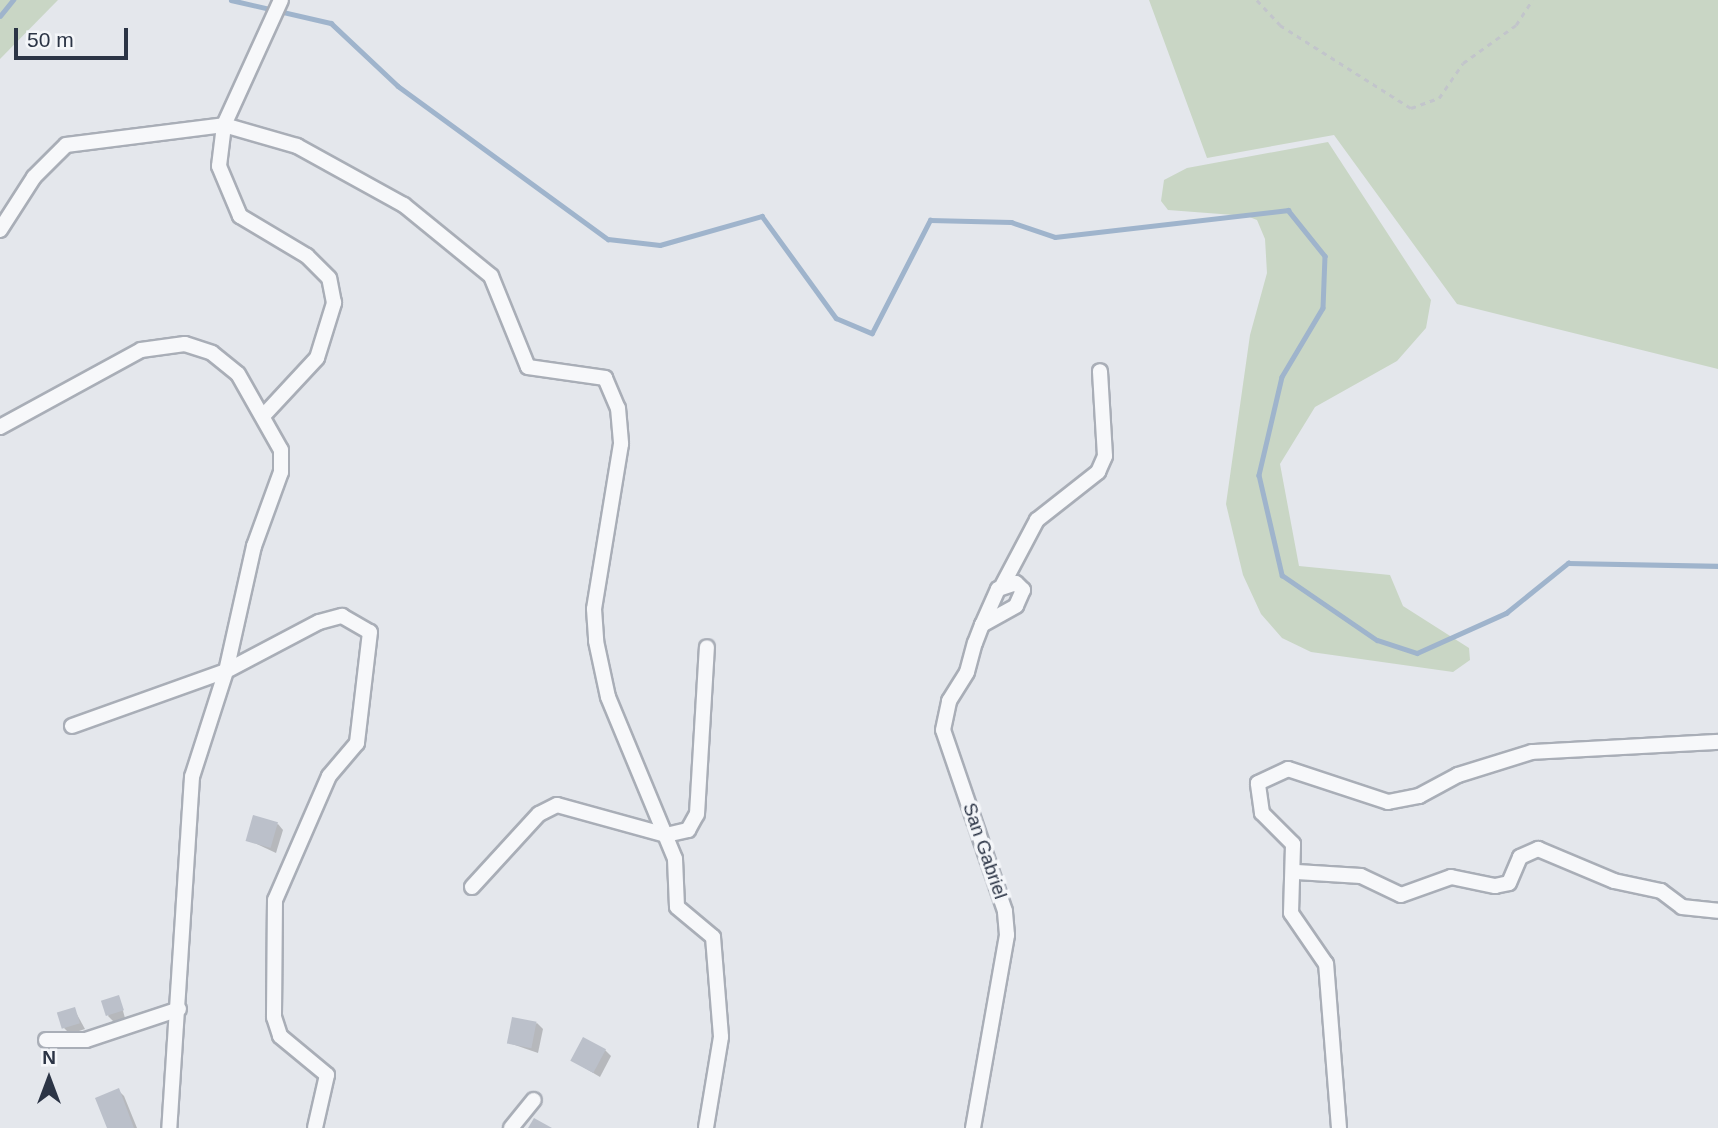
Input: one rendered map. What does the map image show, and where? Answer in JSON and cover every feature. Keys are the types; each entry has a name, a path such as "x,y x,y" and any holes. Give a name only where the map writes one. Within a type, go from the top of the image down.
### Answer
{"street":[{"path":"264,415 317,358 334,303 329,278 307,256 259,229 232,204 219,166 224,125 281,0"},
{"path":"0,230 34,177 66,145 224,125 297,146 404,205 491,276 528,367 594,372 612,388 621,444 594,609 596,641 608,697 666,835 679,877 677,906 713,937 722,1037 706,1128"},
{"path":"0,427 161,344 212,353 238,374 264,415 281,450 281,472 242,589 226,671 192,777 179,1010 169,1128"},
{"name":"San Gabriel","path":"973,1128 1007,936 1005,911 943,730 982,625 1037,520 1098,472 1105,456 1100,372"},
{"path":"982,625 1023,597 1016,583 1002,586"},
{"path":"72,726 226,671 320,622 342,616 370,632 357,743 329,776 275,900 274,1017 280,1036 327,1075 315,1128"},
{"path":"472,887 539,814 557,805 666,835 688,831 697,814 706,648"},
{"path":"1339,1128 1326,964 1291,913 1297,872 1293,844 1262,813 1256,796 1271,772 1288,769 1388,802 1419,796 1458,775 1532,752 1718,742"},
{"path":"1297,872 1361,876 1401,895 1451,877 1495,886 1509,883 1520,857 1538,849 1614,881 1661,891 1682,906 1718,911"},
{"path":"46,1040 86,1040 179,1010"},
{"path":"511,1128 534,1100"}],"path":[{"path":"1257,0 1280,25 1411,108 1439,98 1463,63 1516,25 1532,0"}],"green space":[{"path":"0,0 58,0 0,59"},
{"path":"1149,0 1718,0 1718,369 1457,304 1334,135 1207,158"},
{"path":"1328,142 1431,300 1426,328 1397,361 1315,407 1280,464 1299,566 1390,575 1403,606 1469,648 1470,660 1453,672 1311,652 1282,638 1261,614 1243,575 1226,504 1250,335 1267,273 1265,239 1257,220 1247,216 1168,210 1161,201 1164,180 1187,168"}],"building":[{"path":"253,815 278,822 271,848 246,841"},
{"path":"119,995 124,1010 106,1016 101,1001"},
{"path":"75,1007 80,1023 62,1029 57,1013"},
{"path":"512,1017 537,1022 531,1048 507,1044"},
{"path":"583,1037 606,1049 593,1073 570,1061"},
{"path":"119,1088 134,1128 107,1128 95,1098"},
{"path":"534,1118 552,1128 528,1128"}],"waterway":[{"path":"0,16 13,0"},
{"path":"231,0 331,23 398,86 608,239 660,245 762,216 836,318 872,333 930,220 1011,222 1055,237 1288,210 1325,256 1323,308 1282,377 1259,475 1282,575 1377,640 1417,653 1506,613 1568,563 1718,566"}]}
